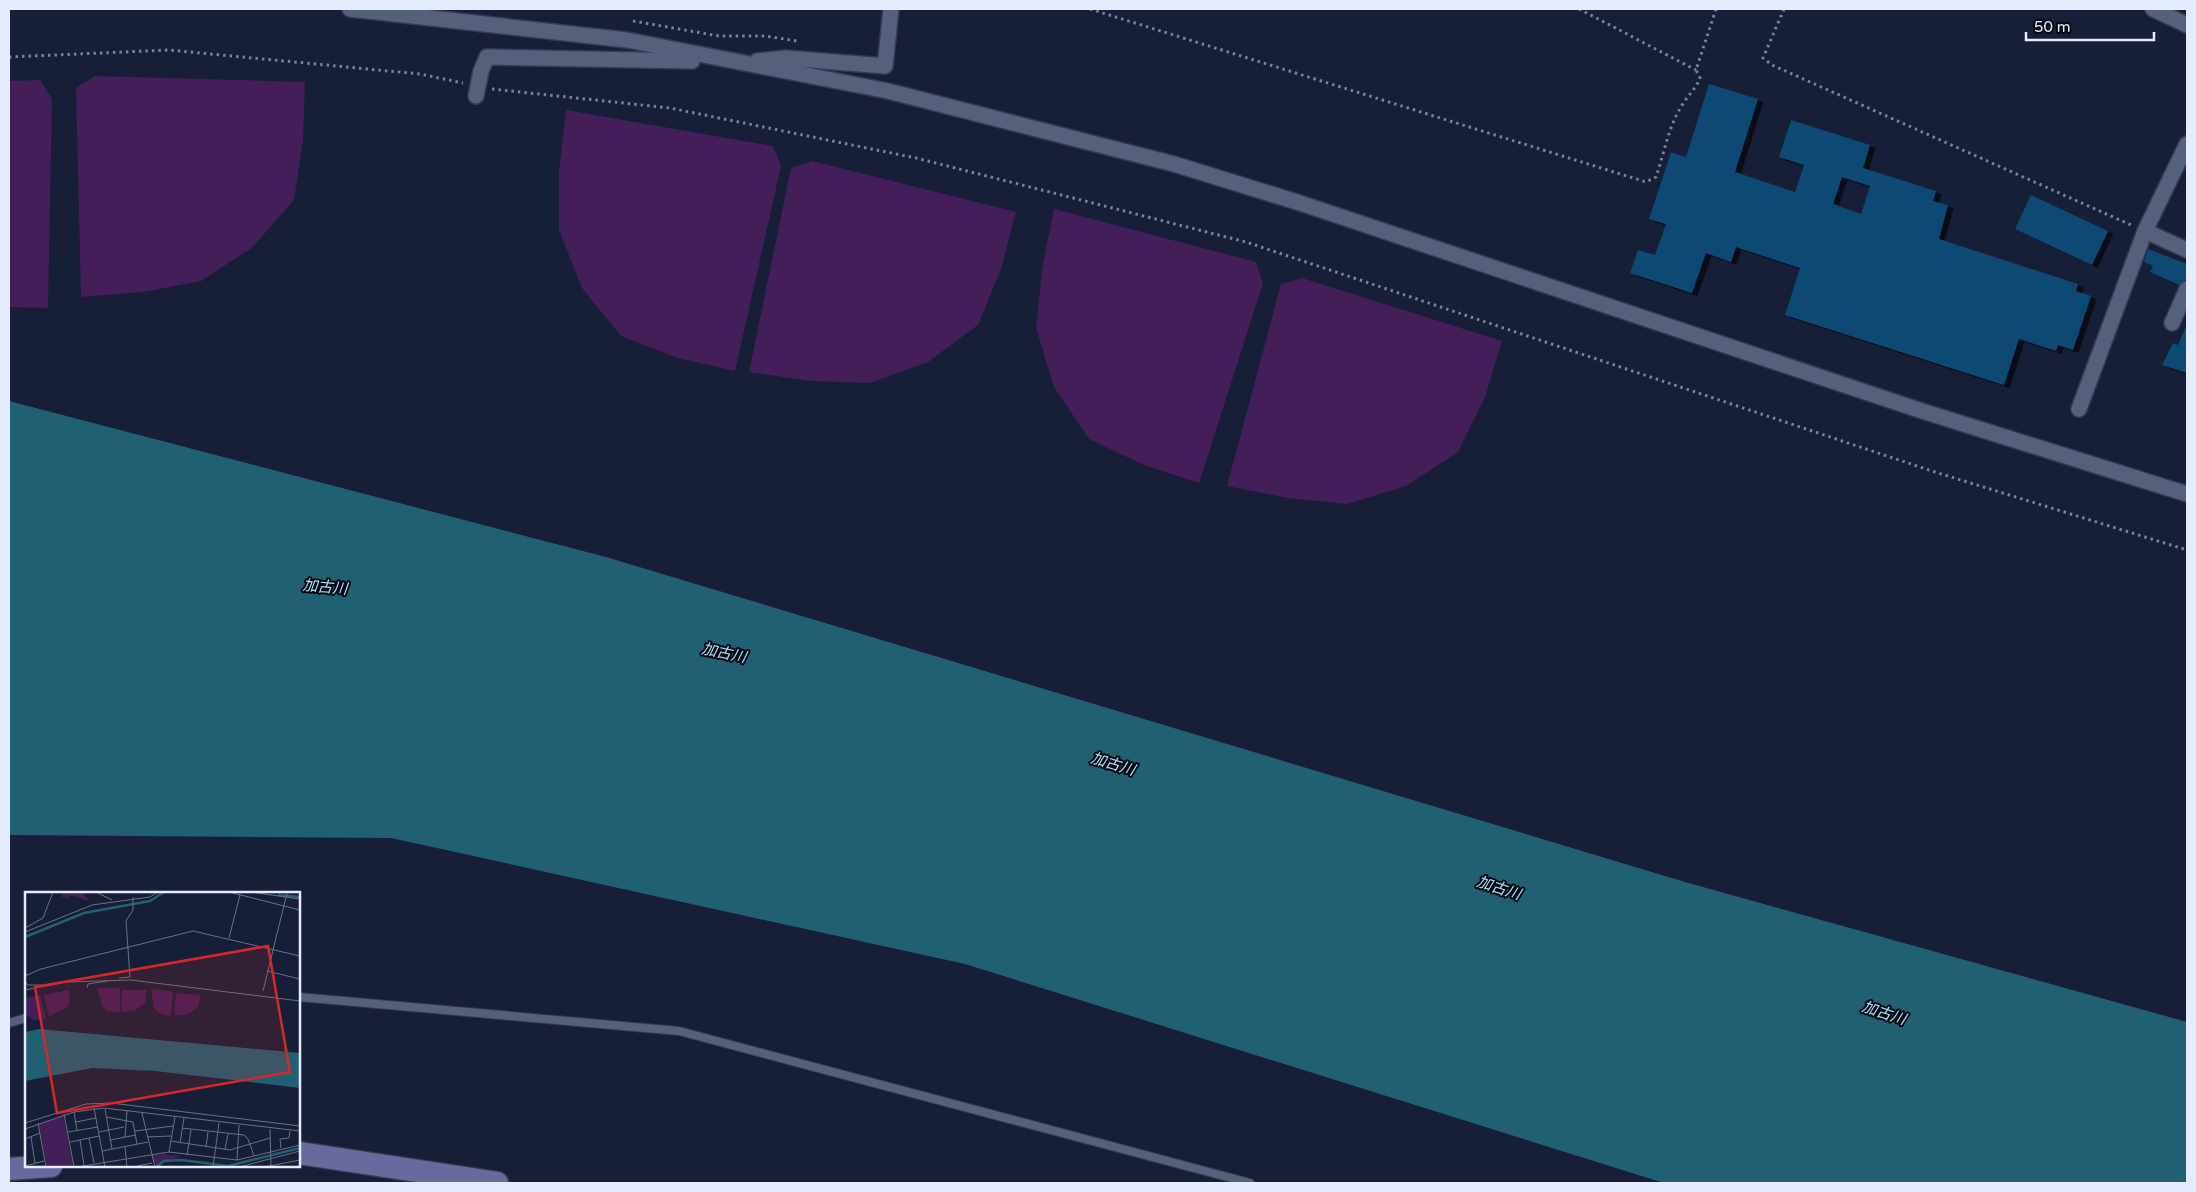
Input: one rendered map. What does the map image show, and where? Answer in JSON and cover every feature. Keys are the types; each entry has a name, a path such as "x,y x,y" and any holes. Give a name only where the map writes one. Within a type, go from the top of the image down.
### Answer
{"street":[{"path":"350,9 627,40 888,91 1174,164 1922,410 2187,494"},
{"path":"477,91 487,57 738,63 786,58 885,66 891,9"},
{"path":"2153,9 2187,25"},
{"path":"2079,409 2145,231 2187,144"},
{"path":"2145,231 2187,250"},
{"path":"2172,323 2187,289"},
{"path":"300,1153 497,1183"},
{"path":"9,1169 37,1167"}],"lane":[{"path":"300,997 678,1031 1250,1183"},
{"path":"9,1023 25,1018"}],"path":[{"path":"1090,9 1646,182 1656,177 1673,122 1681,106 1696,87 1700,78 1696,70 1579,9"},
{"path":"1696,70 1716,9"},
{"path":"1784,9 1763,58 1772,65 2145,231"},
{"path":"632,21 719,36 765,36 802,42"},
{"path":"9,57 169,50 420,74 477,91 493,89 670,108 888,152 1246,242 1935,472 2187,550"}],"shaded area":[{"path":"95,76 305,82 303,140 294,200 253,247 201,281 143,292 81,297 76,88"},
{"path":"40,80 52,99 48,308 9,307 9,81"},
{"path":"566,110 773,146 781,166 735,371 678,358 621,336 582,288 559,230 559,172"},
{"path":"812,161 1016,212 1001,269 978,325 928,362 870,383 811,381 749,372 791,168"},
{"path":"1054,209 1256,262 1263,283 1199,483 1144,465 1089,439 1054,387 1036,328 1042,270"},
{"path":"1302,278 1502,341 1485,397 1458,452 1406,486 1347,504 1288,498 1227,486 1281,284"}],"water":[{"name":"加古川","path":"9,401 606,557 1685,882 2187,1022 2187,1183 1664,1183 965,964 391,838 9,835"}],"building":[{"path":"1709,84 1758,99 1735,172 1795,192 1804,165 1779,157 1791,120 1870,145 1863,168 1936,191 1933,201 1948,205 1939,239 2078,284 2076,291 2091,296 2073,350 2058,345 2056,351 2019,339 2004,385 1785,315 1800,268 1736,247 1731,262 1706,253 1692,293 1630,273 1638,250 1655,255 1666,224 1649,219 1671,152 1686,157","holes":["1842,177 1870,186 1861,214 1833,204"]},
{"path":"2031,195 2108,231 2092,265 2015,229"},
{"path":"2148,249 2187,264 2187,280 2179,285 2150,272 2153,266 2144,262"},
{"path":"2187,324 2187,373 2162,365 2173,343 2178,345"}]}
